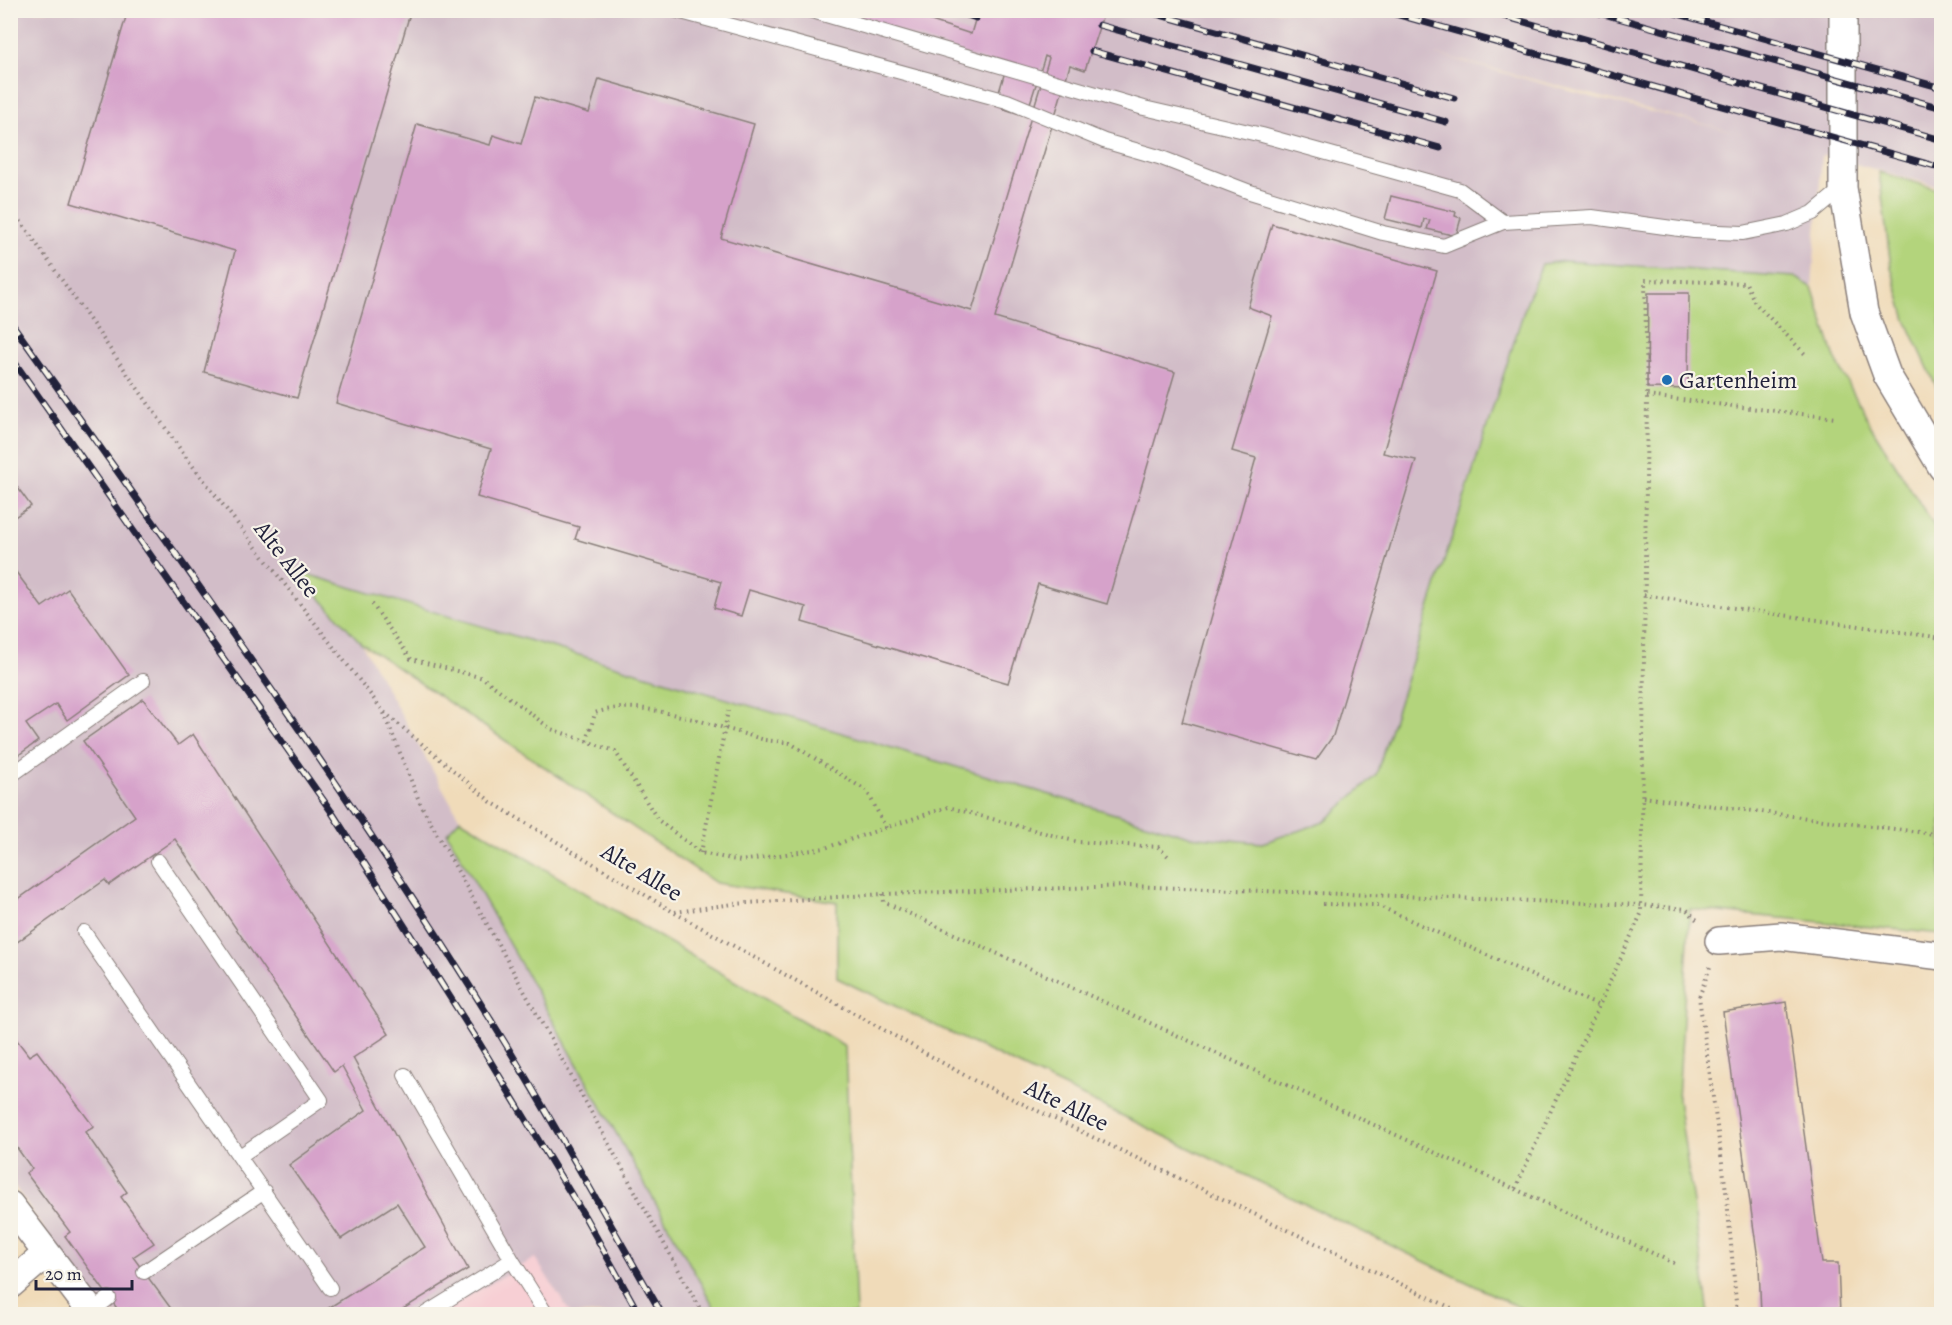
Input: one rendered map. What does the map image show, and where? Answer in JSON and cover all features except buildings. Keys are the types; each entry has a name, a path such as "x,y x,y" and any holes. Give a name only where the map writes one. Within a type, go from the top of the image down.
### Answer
{"street":[{"path":"1843,10 1843,188 1864,312 1876,351 1887,375 1941,467"},
{"path":"1719,941 1781,936 1941,956"},
{"path":"10,1205 46,1254 98,1308"},
{"path":"10,1285 46,1254"}],"lane":[{"path":"674,10 1007,101 1104,141 1159,157 1250,192 1383,233 1444,246 1503,222 1592,217 1694,231 1743,233 1787,224 1813,213 1843,188"},
{"path":"809,10 1144,108 1262,135 1460,190 1503,222"},
{"path":"10,776 142,681"},
{"path":"158,861 321,1100 240,1156"},
{"path":"84,932 330,1288"},
{"path":"405,1075 512,1260 546,1314"},
{"path":"144,1272 264,1191"},
{"path":"425,1314 512,1260"}],"path":[{"name":"Alte Allee","path":"10,206 185,456 384,712 491,802 675,913 975,1081 1464,1314"},
{"path":"1515,1189 1641,915 1647,396 1645,280 1746,283 1755,303 1807,356"},
{"path":"1647,396 1836,418"},
{"path":"1644,594 1941,638"},
{"path":"372,604 411,659 483,678 551,729 615,751 658,820 701,853 741,861 825,848 948,807 1078,842 1158,847 1169,857"},
{"path":"587,741 595,713 614,707 645,708 697,720 765,740 790,743 867,791 886,828"},
{"path":"701,853 728,711"},
{"path":"384,712 420,803 703,1314"},
{"path":"1642,797 1941,835"},
{"path":"675,913 733,904 883,894 1128,886 1641,905 1686,909 1719,941 1699,997 1727,1198 1737,1314"},
{"path":"883,894 884,902 1678,1265"},
{"path":"1323,904 1377,905 1599,1006"}],"shaded area":[{"path":"10,11 1941,11 1941,187 1822,155 1812,287 1795,277 1564,261 1542,264 1527,301 1376,775 1324,822 1262,843 1189,836 297,572 361,643 460,819 448,834 718,1314 571,1314 535,1258 437,1314 102,1314 11,1181","holes":["1435,54 1742,134 1588,96"]},
{"path":"535,1257 571,1314 437,1314"}],"green space":[{"path":"1879,172 1941,190 1941,397 1906,320 1891,267"},
{"path":"1564,261 1795,277 1812,287 1835,358 1869,423 1941,537 1941,934 1690,909 1678,1099 1709,1314 1533,1314 837,978 837,902 716,883 361,643 296,571 1189,836 1262,843 1324,822 1376,775 1527,301 1542,264"},
{"path":"460,819 845,1046 856,1314 718,1314 447,833"}],"railway":[{"path":"953,10 976,18"},
{"path":"1142,10 1454,98"},
{"path":"1381,10 1942,168"},
{"path":"1482,10 1942,140"},
{"path":"1589,10 1942,108"},
{"path":"1664,10 1942,88"},
{"path":"1099,25 1446,122"},
{"path":"1092,51 1440,148"},
{"path":"10,321 258,670 437,935 537,1097 662,1314"},
{"path":"10,356 331,811 478,1041 585,1217 639,1314"}],"place":[{"name":"Gartenheim","path":"1667,380"}]}
